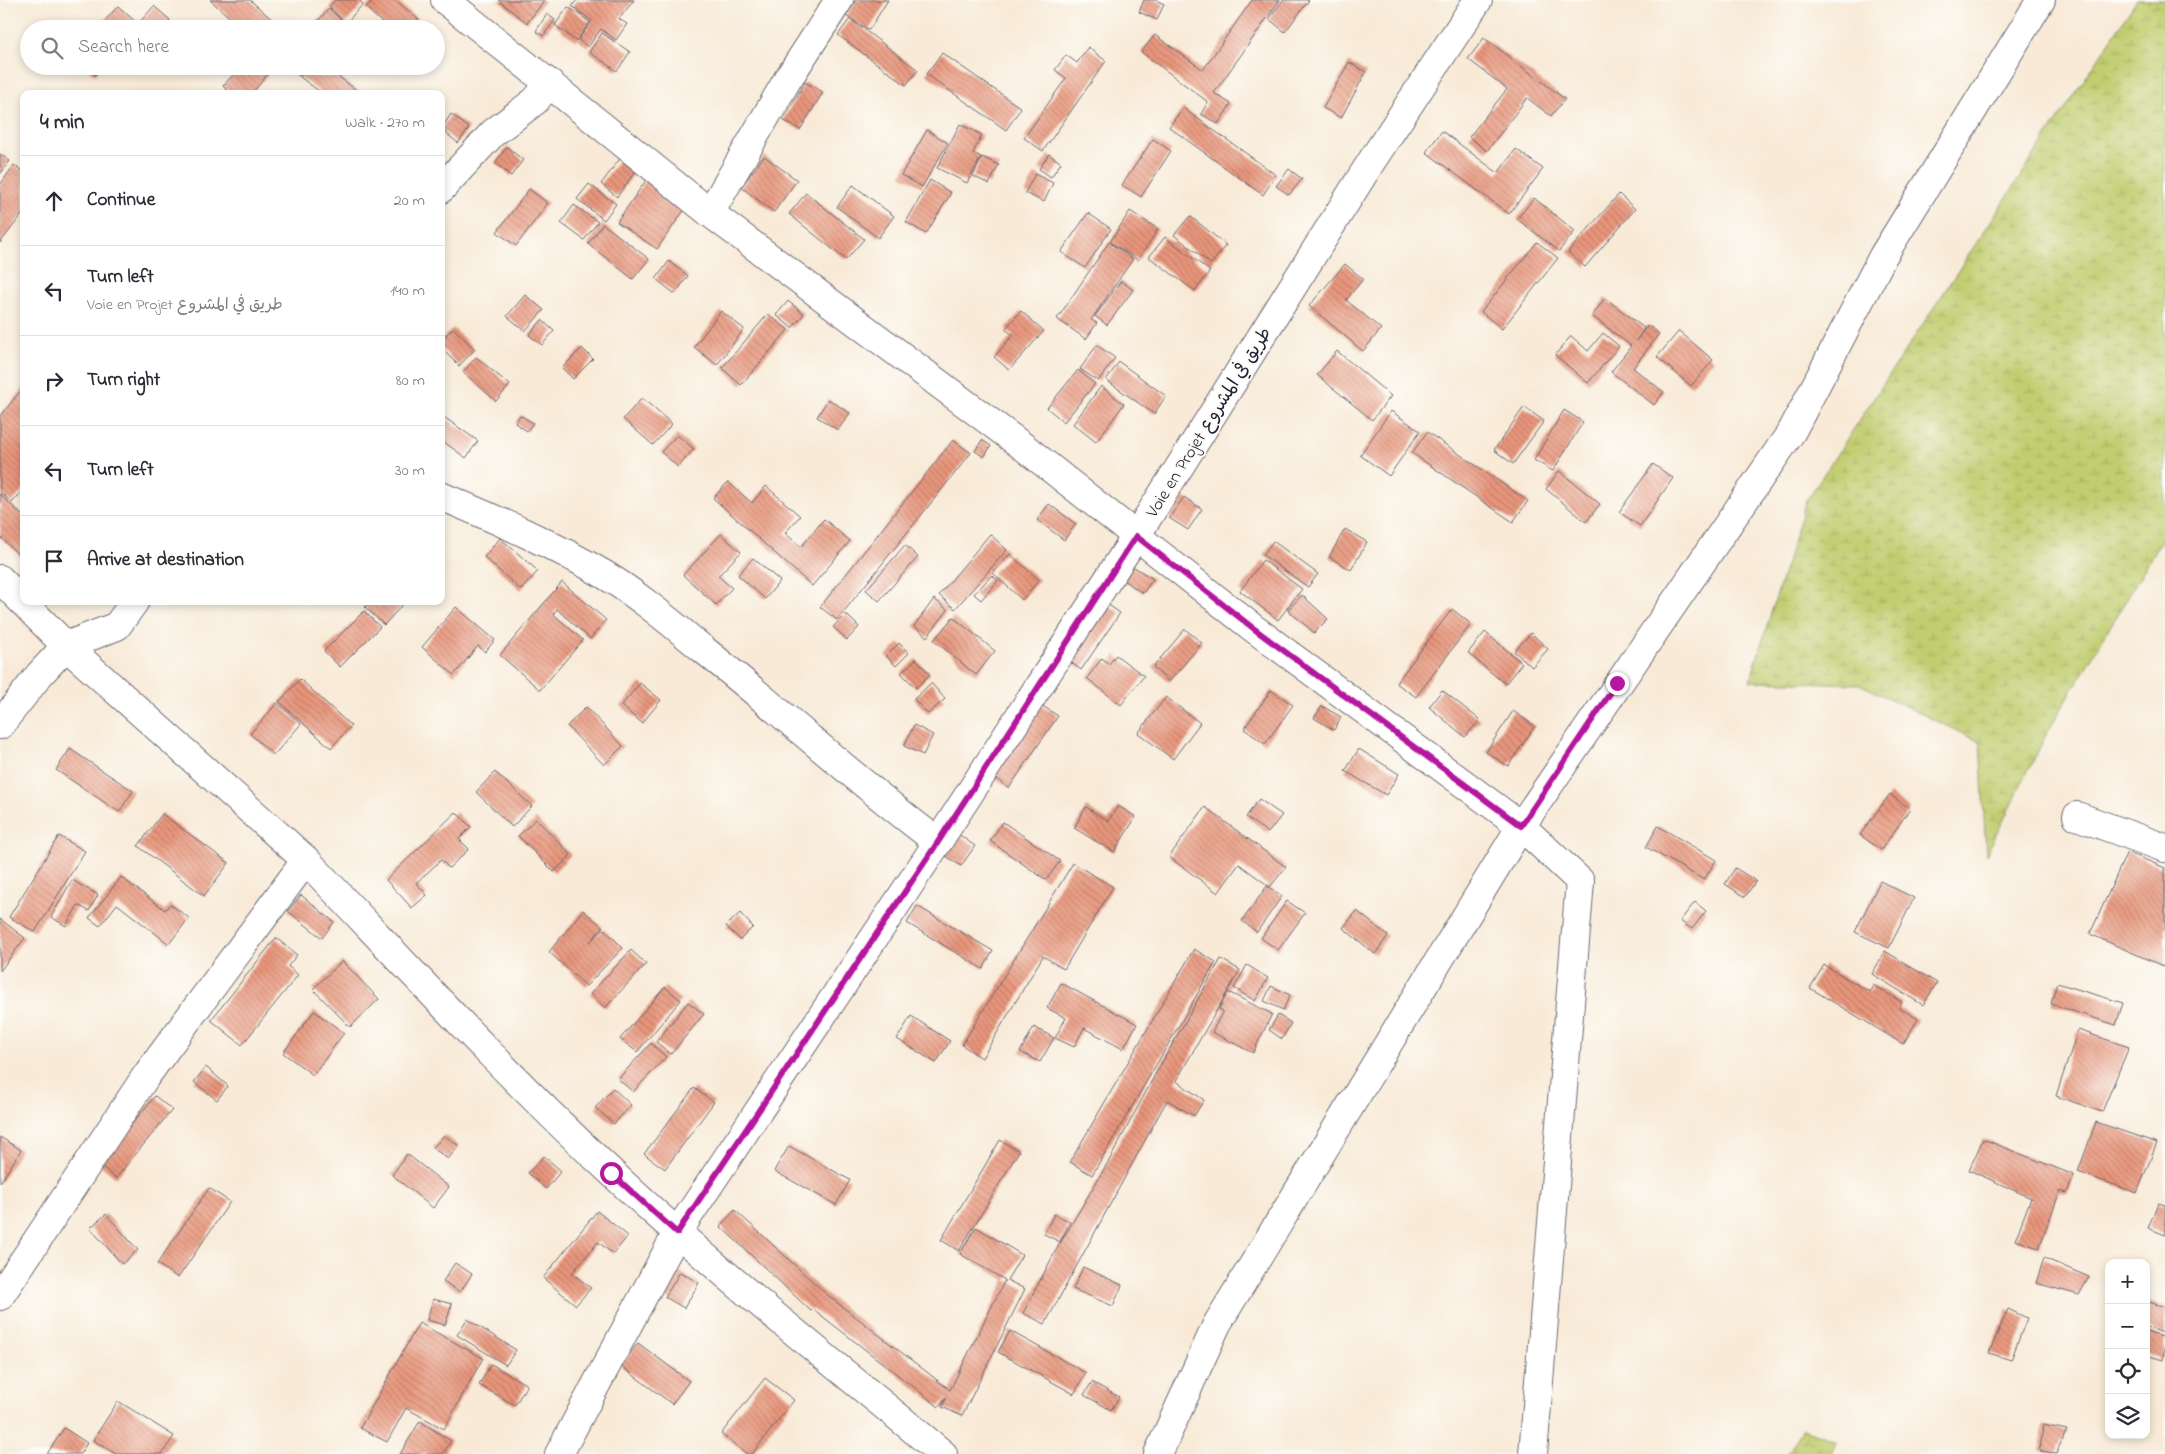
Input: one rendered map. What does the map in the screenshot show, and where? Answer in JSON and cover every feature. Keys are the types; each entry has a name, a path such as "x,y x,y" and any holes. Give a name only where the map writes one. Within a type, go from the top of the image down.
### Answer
{"street":[{"path":"445,0 710,213 1025,448 1253,628 1521,826 1580,881 1533,1454"},
{"path":"710,213 786,82 839,0"},
{"name":"Voie en Projet طريق في المشروع","path":"558,1454 677,1233 938,842 1136,536 1371,162 1478,0"},
{"path":"1158,1454 1217,1324 1521,826 1792,431 1883,256 2041,0"},
{"path":"445,185 492,133 535,101 550,83"},
{"path":"445,498 514,527 606,575 754,690 887,804 938,842"},
{"path":"0,579 20,599"},
{"path":"26,605 66,646 306,860 523,1087 611,1173 677,1233 943,1454"},
{"path":"0,725 40,674 66,646 117,626 132,605"},
{"path":"2076,816 2165,848"},
{"path":"0,1296 146,1076 306,860"}],"green space":[{"path":"2137,0 2165,0 2165,534 2047,733 1986,855 1980,742 1859,684 1750,681 1806,501"},
{"path":"1803,1429 1836,1441 1833,1454 1787,1454"}],"building":[{"path":"210,0 250,0 273,20 233,20"},
{"path":"335,0 359,0 363,4 349,20 343,20 329,7"},
{"path":"373,0 396,0 419,20 379,20 366,8"},
{"path":"498,0 545,0 527,23"},
{"path":"577,0 634,0 619,19 627,24 616,40 601,29 588,47 578,40 592,21 572,6"},
{"path":"856,0 888,0 869,30 846,16"},
{"path":"1144,0 1156,0 1164,4 1157,20 1139,12"},
{"path":"1252,0 1280,0 1214,93 1231,104 1218,124 1201,114 1208,102 1141,52 1155,35 1203,70"},
{"path":"1283,0 1309,0 1285,32 1269,19"},
{"path":"118,6 134,20 106,20"},
{"path":"154,6 170,20 142,20"},
{"path":"568,7 590,22 576,41 555,25"},
{"path":"329,9 342,20 319,20"},
{"path":"547,14 555,20 543,36 536,31"},
{"path":"850,19 918,70 906,85 838,35"},
{"path":"602,33 630,52 617,71 589,52"},
{"path":"1484,38 1565,99 1551,116 1527,98 1487,151 1469,137 1507,89 1468,59"},
{"path":"1088,47 1106,61 1043,151 1024,138 1066,78 1055,70 1066,55 1077,63"},
{"path":"942,53 1021,108 1006,130 926,74"},
{"path":"1349,62 1366,72 1341,118 1323,108"},
{"path":"233,75 267,75 254,90 227,90 223,86"},
{"path":"302,75 336,75 357,90 318,90 300,77"},
{"path":"805,82 823,92 800,130 783,120"},
{"path":"1183,108 1276,175 1263,195 1169,127"},
{"path":"451,114 469,128 458,143 445,132 445,123"},
{"path":"960,124 982,135 973,153 981,157 967,183 937,168"},
{"path":"927,130 948,143 922,187 901,175"},
{"path":"1442,131 1498,173 1516,149 1543,169 1509,214 1426,152"},
{"path":"1153,139 1171,151 1141,197 1122,185"},
{"path":"507,147 523,160 511,176 495,163"},
{"path":"0,154 10,161 0,174"},
{"path":"1049,154 1061,163 1051,177 1039,169"},
{"path":"622,156 638,168 617,197 601,184"},
{"path":"764,156 797,180 774,212 741,187"},
{"path":"982,157 999,165 989,184 973,176"},
{"path":"14,165 20,169 20,217 0,243 0,185"},
{"path":"1289,169 1302,179 1289,195 1276,186"},
{"path":"1035,174 1053,183 1044,202 1025,193"},
{"path":"649,176 689,203 657,249 617,222"},
{"path":"930,180 951,193 926,234 906,222"},
{"path":"589,184 616,204 604,220 577,199"},
{"path":"853,185 894,216 878,238 837,207"},
{"path":"529,189 548,203 516,246 497,232"},
{"path":"806,193 864,239 846,260 789,214"},
{"path":"1619,194 1635,209 1585,267 1568,252"},
{"path":"1534,198 1575,231 1559,251 1517,219"},
{"path":"574,205 598,222 584,240 561,223"},
{"path":"1130,211 1158,229 1138,260 1110,242"},
{"path":"1088,213 1111,229 1085,268 1061,252"},
{"path":"1190,216 1226,245 1211,264 1174,235"},
{"path":"603,224 649,259 633,279 588,244"},
{"path":"1165,237 1210,271 1195,291 1149,257"},
{"path":"1109,242 1133,259 1091,320 1097,323 1086,339 1057,319"},
{"path":"1537,242 1558,258 1502,329 1481,312"},
{"path":"669,261 688,276 675,294 656,279"},
{"path":"1345,264 1363,279 1346,300 1381,329 1363,351 1309,306"},
{"path":"1121,281 1133,290 1107,325 1095,316"},
{"path":"525,295 544,310 525,331 507,316"},
{"path":"1605,298 1644,328 1636,341 1648,325 1659,334 1633,368 1664,392 1654,405 1611,372 1631,346 1592,316"},
{"path":"788,301 804,314 792,328 776,315"},
{"path":"721,311 744,329 717,365 694,347"},
{"path":"1021,311 1044,331 1009,370 994,357 1013,335 1005,329"},
{"path":"768,314 788,330 741,385 722,368"},
{"path":"542,320 554,331 542,345 529,335"},
{"path":"453,328 475,349 459,366 445,352 445,336"},
{"path":"1679,331 1713,360 1691,386 1657,357"},
{"path":"1603,333 1619,346 1588,383 1555,355 1571,336 1588,351"},
{"path":"1097,345 1115,358 1098,381 1080,369"},
{"path":"582,348 593,359 573,379 562,368"},
{"path":"1337,351 1391,396 1372,420 1317,375"},
{"path":"476,357 510,385 496,401 463,372"},
{"path":"1119,362 1166,396 1154,414 1106,380"},
{"path":"1078,370 1095,384 1064,422 1047,408"},
{"path":"1101,386 1124,404 1096,442 1073,424"},
{"path":"20,392 20,494 12,503 0,491 0,416"},
{"path":"642,398 672,424 653,445 623,419"},
{"path":"828,399 850,413 838,430 817,417"},
{"path":"1524,407 1544,421 1513,464 1494,450"},
{"path":"1564,410 1583,422 1553,471 1534,460"},
{"path":"1391,411 1420,431 1389,476 1360,455"},
{"path":"520,415 533,423 527,431 515,423"},
{"path":"445,418 478,441 466,458 445,443"},
{"path":"1427,432 1528,501 1513,522 1412,453"},
{"path":"677,435 694,449 678,467 661,452"},
{"path":"953,440 971,453 837,620 820,607"},
{"path":"982,440 991,446 984,457 975,451"},
{"path":"1653,464 1673,478 1640,526 1619,512"},
{"path":"1559,471 1600,504 1586,522 1546,489"},
{"path":"728,482 752,503 766,486 800,516 785,533 801,547 824,519 850,541 812,586 713,498"},
{"path":"0,494 20,513 20,556 0,537"},
{"path":"1184,497 1202,509 1188,530 1169,518"},
{"path":"1049,504 1076,524 1064,540 1037,520"},
{"path":"1345,529 1367,542 1351,570 1329,557"},
{"path":"721,534 741,552 718,576 732,588 716,605 683,575"},
{"path":"990,534 1007,550 955,609 939,595"},
{"path":"500,538 538,571 521,590 484,557"},
{"path":"1273,541 1318,574 1308,587 1263,555"},
{"path":"905,545 918,557 879,601 866,590"},
{"path":"1010,554 1039,580 1022,600 993,573"},
{"path":"753,558 780,581 765,599 738,575"},
{"path":"1263,560 1302,589 1278,620 1240,591"},
{"path":"1131,565 1153,579 1143,593 1121,579"},
{"path":"992,575 998,581 981,600 974,594"},
{"path":"562,582 606,620 590,639 557,609 553,614 583,640 540,690 500,655"},
{"path":"1302,595 1328,619 1314,633 1288,610"},
{"path":"934,599 948,610 927,637 914,626"},
{"path":"1107,604 1120,613 1081,670 1068,660"},
{"path":"367,605 402,605 384,625 365,607"},
{"path":"456,607 495,640 485,652 478,646 454,675 422,647"},
{"path":"1452,609 1471,624 1416,697 1396,683"},
{"path":"364,611 380,627 340,667 324,651"},
{"path":"846,614 859,627 847,640 833,627"},
{"path":"953,617 995,651 976,675 934,640"},
{"path":"1185,629 1202,643 1169,682 1153,667"},
{"path":"1485,632 1522,663 1505,684 1468,653"},
{"path":"1531,633 1548,649 1532,667 1514,651"},
{"path":"899,643 909,653 896,666 886,656"},
{"path":"1116,655 1144,676 1121,705 1087,678 1102,658 1109,664"},
{"path":"916,659 930,674 916,688 901,673"},
{"path":"300,679 351,726 331,748 279,702"},
{"path":"640,683 661,700 642,723 621,706"},
{"path":"931,683 945,699 928,714 914,699"},
{"path":"1271,690 1293,705 1265,744 1244,729"},
{"path":"1442,690 1480,720 1465,737 1429,707"},
{"path":"1166,697 1200,723 1173,759 1138,733"},
{"path":"277,703 301,724 274,755 250,734"},
{"path":"1038,703 1058,716 1009,788 990,775"},
{"path":"1322,706 1341,717 1334,730 1314,718"},
{"path":"586,707 623,746 604,765 567,726"},
{"path":"1513,711 1535,726 1508,766 1486,752"},
{"path":"914,725 933,735 923,755 904,746"},
{"path":"70,749 133,791 119,812 56,770"},
{"path":"1359,749 1399,774 1386,795 1345,771"},
{"path":"495,772 532,806 512,827 476,792"},
{"path":"1890,794 1910,809 1881,850 1860,835"},
{"path":"1259,799 1282,815 1268,833 1246,817"},
{"path":"1118,806 1136,817 1114,852 1074,828 1086,807 1108,821"},
{"path":"1205,807 1286,867 1270,887 1239,864 1218,893 1169,857"},
{"path":"456,812 471,827 459,839 469,849 449,868 441,860 416,883 427,895 412,908 386,880"},
{"path":"162,814 229,863 204,896 138,846"},
{"path":"536,819 571,855 554,872 518,836"},
{"path":"1003,822 1060,861 1046,880 990,841"},
{"path":"1658,826 1716,860 1704,880 1646,847"},
{"path":"958,834 975,846 961,866 943,854"},
{"path":"59,836 85,851 35,932 9,917"},
{"path":"2127,852 2165,868 2165,967 2090,934"},
{"path":"1073,863 1113,887 1064,969 1043,956 982,1058 962,1045"},
{"path":"1735,868 1756,881 1745,897 1725,884"},
{"path":"121,877 165,910 170,904 189,918 169,944 117,904 100,926 89,918"},
{"path":"72,880 98,895 89,911 78,905 66,926 51,917"},
{"path":"1880,881 1914,898 1889,948 1855,932"},
{"path":"1267,886 1282,896 1257,932 1242,921"},
{"path":"301,895 334,922 322,938 288,911"},
{"path":"1287,901 1305,913 1278,950 1261,938"},
{"path":"1695,902 1706,911 1692,929 1680,921"},
{"path":"917,906 993,951 983,969 907,923"},
{"path":"583,910 603,927 590,942 604,929 623,948 586,986 549,952"},
{"path":"1357,911 1388,936 1375,954 1343,928"},
{"path":"740,913 753,927 740,940 726,926"},
{"path":"0,919 25,938 0,971"},
{"path":"276,938 297,955 288,966 298,975 242,1045 211,1020"},
{"path":"1194,949 1216,962 1092,1175 1070,1162"},
{"path":"631,950 646,964 605,1008 590,994"},
{"path":"1885,951 1937,983 1923,1005 1872,974"},
{"path":"1221,959 1240,970 1176,1081 1204,1100 1194,1116 1167,1100 1045,1324 1023,1313 1055,1252 1110,1159 1157,1071"},
{"path":"342,961 379,999 350,1027 313,989"},
{"path":"1247,965 1268,978 1255,1001 1234,988"},
{"path":"1824,965 1870,992 1873,985 1902,1002 1899,1008 1918,1019 1903,1044 1810,988"},
{"path":"1061,983 1137,1024 1123,1049 1084,1028 1074,1047 1055,1038 1066,1018 1047,1008"},
{"path":"2057,983 2123,1003 2116,1025 2051,1004"},
{"path":"1271,986 1290,995 1283,1010 1264,1001"},
{"path":"665,987 681,1000 637,1052 620,1039"},
{"path":"1228,992 1272,1014 1253,1053 1212,1032 1223,1011 1219,1009"},
{"path":"688,1002 704,1014 671,1054 656,1042"},
{"path":"314,1011 344,1033 313,1075 283,1053"},
{"path":"1278,1015 1291,1023 1282,1039 1269,1030"},
{"path":"911,1016 950,1041 936,1063 897,1039"},
{"path":"1034,1027 1054,1038 1040,1062 1020,1052"},
{"path":"2078,1030 2129,1047 2102,1112 2056,1096"},
{"path":"651,1043 666,1057 633,1092 618,1079"},
{"path":"206,1067 228,1086 217,1100 194,1082"},
{"path":"613,1088 631,1105 614,1124 595,1108"},
{"path":"694,1088 714,1102 665,1169 644,1154"},
{"path":"155,1096 172,1110 116,1178 99,1164"},
{"path":"2096,1122 2157,1143 2137,1193 2078,1172"},
{"path":"444,1135 459,1146 448,1159 433,1148"},
{"path":"0,1137 21,1150 0,1183"},
{"path":"1983,1139 2074,1175 2067,1193 2060,1191 2039,1248 2015,1240 2031,1198 1969,1170"},
{"path":"1000,1140 1019,1151 959,1251 941,1240"},
{"path":"789,1146 850,1180 836,1205 774,1171"},
{"path":"407,1154 449,1187 433,1208 392,1175"},
{"path":"544,1156 561,1171 546,1189 528,1173"},
{"path":"209,1188 230,1202 178,1278 157,1264"},
{"path":"2158,1203 2165,1205 2165,1235 2148,1228"},
{"path":"735,1210 826,1294 950,1390 1005,1280 960,1254 976,1227 1022,1255 1007,1280 1025,1289 962,1416 942,1407 947,1397 939,1407 813,1309 811,1311 720,1226"},
{"path":"597,1211 628,1236 613,1254 598,1242 572,1273 591,1288 576,1305 543,1278"},
{"path":"106,1214 138,1250 122,1264 90,1228"},
{"path":"1054,1214 1070,1222 1060,1242 1044,1234"},
{"path":"2044,1258 2089,1277 2079,1295 2036,1283"},
{"path":"455,1263 472,1274 460,1292 443,1281"},
{"path":"1083,1267 1122,1285 1113,1306 1073,1289"},
{"path":"680,1272 699,1283 684,1308 665,1297"},
{"path":"433,1299 452,1304 445,1325 427,1320"},
{"path":"2150,1302 2165,1307 2165,1334 2150,1328"},
{"path":"2008,1309 2027,1318 2011,1360 1989,1353"},
{"path":"467,1319 516,1350 506,1365 457,1335"},
{"path":"419,1323 483,1358 444,1429 406,1408 387,1442 360,1428"},
{"path":"1010,1331 1086,1373 1074,1394 998,1352"},
{"path":"2150,1333 2165,1338 2163,1360 2150,1356"},
{"path":"638,1343 689,1381 672,1404 621,1366"},
{"path":"491,1364 527,1385 515,1405 479,1385"},
{"path":"765,1378 794,1400 752,1454 747,1454 721,1434"},
{"path":"1092,1382 1119,1397 1111,1410 1084,1395"},
{"path":"118,1401 174,1436 162,1454 116,1454 93,1440"},
{"path":"420,1421 451,1441 443,1454 400,1454"},
{"path":"2043,1425 2067,1430 2056,1453 2040,1451"},
{"path":"64,1428 87,1443 80,1454 47,1454"}],"route":[{"path":"611,1173 677,1233 938,842 1136,536 1253,628 1521,826 1617,683"}]}
